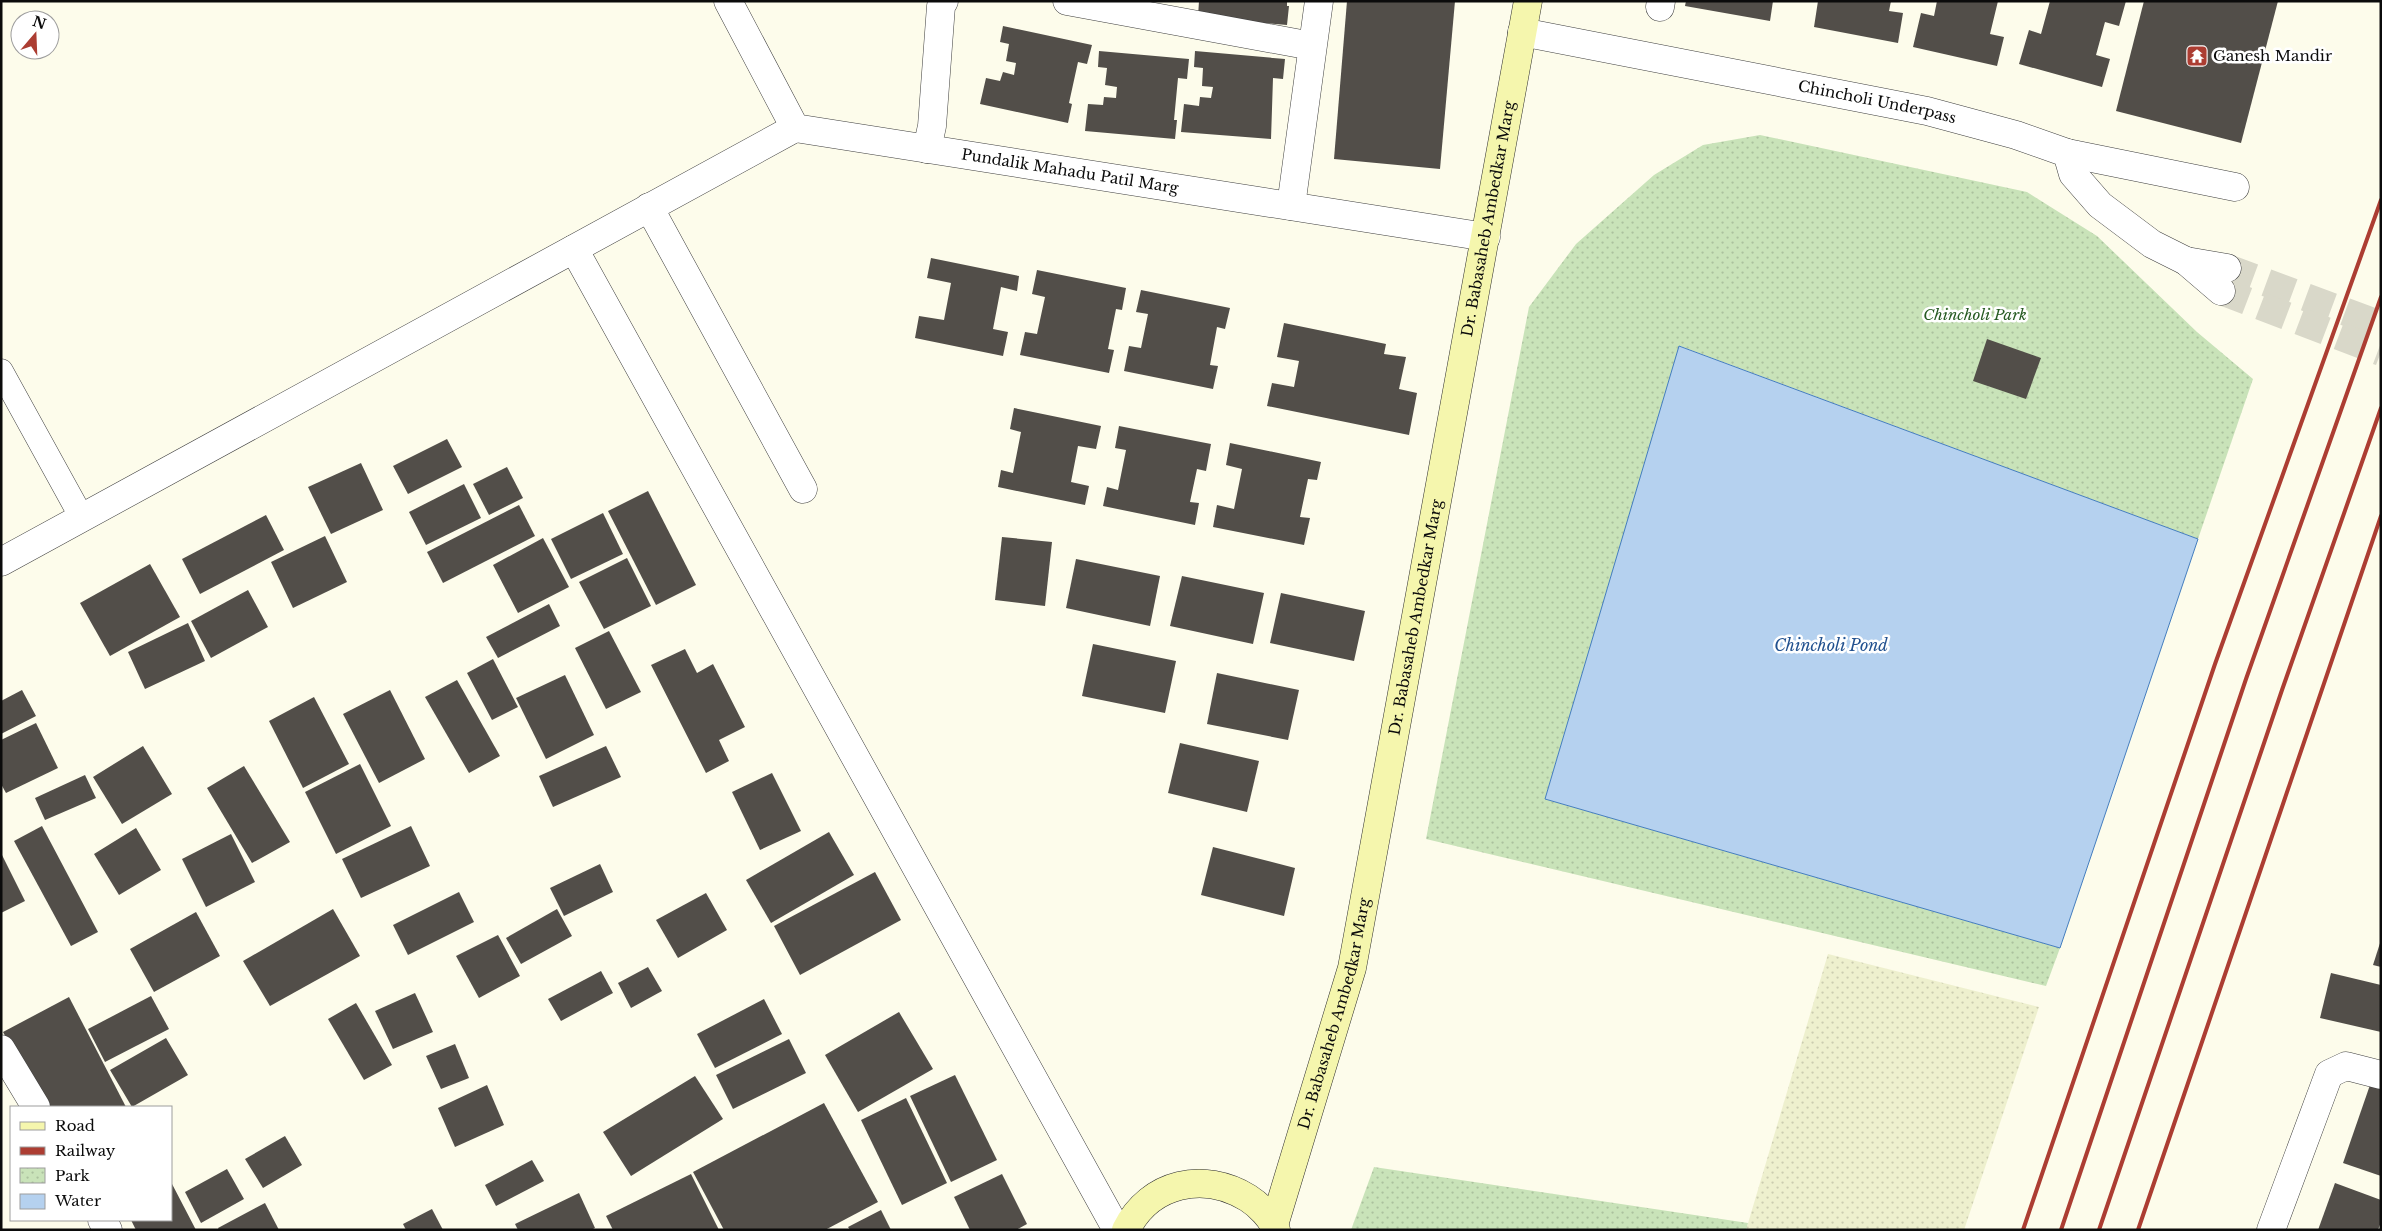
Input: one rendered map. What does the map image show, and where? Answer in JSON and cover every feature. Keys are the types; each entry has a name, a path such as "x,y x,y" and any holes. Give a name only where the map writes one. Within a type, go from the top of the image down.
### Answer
{"main road":[{"name":"Dr. Babasaheb Ambedkar Marg","path":"1275,1227 1352,968 1528,1"},
{"name":"Dr. Babasaheb Ambedkar Marg","path":"1126,1230 1133,1216 1153,1198 1177,1186 1205,1183 1232,1188 1256,1203 1275,1227"}],"street":[{"path":"1,562 795,128 728,1"},
{"path":"927,149 932,126 941,6 944,1"},
{"path":"1068,1 1312,46"},
{"path":"1291,206 1319,1"},
{"name":"Chincholi Underpass","path":"1522,32 1927,111 2016,135 2067,153 2235,187"},
{"name":"Pundalik Mahadu Patil Marg","path":"795,128 1486,237"},
{"path":"2067,153 2073,174 2100,205 2152,244 2224,279"},
{"path":"649,208 803,489"},
{"path":"574,249 1117,1230"},
{"path":"1,1049 35,1106"},
{"path":"2271,1230 2329,1074 2346,1066 2381,1075"}],"lane":[{"path":"1,371 82,518"}],"green space":[{"name":"Chincholi Park","path":"1760,135 2027,192 2097,236 2197,332 2253,379 2198,539 1680,346 1545,799 2060,948 2046,986 1426,839 1529,307 1576,244 1654,175 1703,145"},
{"path":"1828,954 2039,1007 1964,1230 1746,1230"},
{"path":"1374,1167 1748,1223 1746,1230 1351,1230"}],"water":[{"name":"Chincholi Pond","path":"1679,346 2198,539 2060,948 1545,799"}],"building":[{"path":"1199,1 1287,1 1287,6 1289,6 1287,25 1198,17"},
{"path":"1347,1 1455,1 1440,169 1334,159"},
{"path":"1686,1 1773,1 1770,21 1685,6"},
{"path":"1818,1 1891,1 1889,11 1903,13 1898,43 1814,27"},
{"path":"1937,1 1998,1 1990,34 2004,37 1997,66 1913,47 1921,13 1934,16"},
{"path":"2050,1 2126,1 2119,26 2105,22 2096,55 2110,59 2102,87 2019,64 2029,30 2041,34"},
{"name":"Ganesh Mandir","path":"2144,1 2278,1 2241,143 2116,111"},
{"path":"1003,26 1092,45 1087,64 1078,62 1069,103 1072,104 1068,123 980,104 986,78 1000,81 1003,72 1014,75 1016,63 1006,61 1009,44 1000,42"},
{"path":"1099,51 1189,59 1187,79 1178,78 1174,120 1177,120 1175,139 1085,131 1088,104 1103,105 1104,97 1116,98 1117,87 1105,85 1107,68 1098,67"},
{"path":"1195,51 1285,59 1283,79 1273,78 1271,139 1181,132 1184,104 1199,106 1200,97 1211,98 1213,87 1202,86 1203,68 1194,67"},
{"path":"931,258 1019,276 1017,291 1001,287 993,329 1008,332 1003,356 915,338 919,316 944,320 951,283 927,278"},
{"path":"1037,270 1126,288 1122,310 1116,309 1108,349 1114,350 1109,373 1020,355 1025,332 1037,334 1045,297 1032,294"},
{"path":"1141,290 1230,308 1225,329 1217,327 1210,365 1218,366 1213,389 1124,371 1129,346 1141,348 1148,314 1136,312"},
{"path":"1284,323 1386,344 1384,354 1406,357 1399,389 1417,393 1409,435 1267,406 1272,383 1294,387 1299,361 1277,357"},
{"path":"1987,339 2041,358 2026,399 1973,381"},
{"path":"1014,408 1101,426 1096,449 1078,446 1071,482 1089,486 1085,505 998,487 1001,470 1013,473 1021,432 1010,429"},
{"path":"1119,426 1211,444 1206,471 1197,469 1190,502 1199,503 1195,525 1103,506 1107,487 1118,490 1126,450 1115,448"},
{"path":"447,439 462,467 408,494 393,466"},
{"path":"1230,443 1321,462 1317,480 1308,479 1300,517 1310,518 1304,545 1213,527 1217,505 1234,509 1242,469 1226,465"},
{"path":"361,463 383,510 331,534 308,487"},
{"path":"507,467 523,498 489,515 473,484"},
{"path":"464,484 481,518 426,545 409,512"},
{"path":"648,491 696,585 656,605 608,511"},
{"path":"519,505 535,536 443,583 427,552"},
{"path":"603,513 623,554 571,579 551,539"},
{"path":"266,515 284,550 200,594 182,559"},
{"path":"325,536 347,582 293,608 271,562"},
{"path":"1002,537 1052,542 1045,606 995,600"},
{"path":"543,538 569,587 518,613 493,565"},
{"path":"627,558 651,606 604,629 579,582"},
{"path":"1076,559 1160,576 1150,626 1066,608"},
{"path":"150,564 180,617 110,656 80,603"},
{"path":"1182,576 1264,593 1253,644 1170,626"},
{"path":"248,590 268,627 211,658 191,621"},
{"path":"1281,593 1365,611 1354,661 1270,643"},
{"path":"549,604 560,626 498,658 486,637"},
{"path":"188,623 205,661 145,689 128,652"},
{"path":"609,631 641,692 606,709 575,648"},
{"path":"1093,644 1176,661 1165,713 1082,696"},
{"path":"685,649 697,673 713,664 745,727 719,740 729,761 706,773 651,665"},
{"path":"493,659 518,707 492,720 467,673"},
{"path":"1217,673 1299,690 1288,740 1207,724"},
{"path":"565,675 594,735 546,759 516,698"},
{"path":"457,680 500,756 469,773 425,697"},
{"path":"22,690 36,716 1,734 1,701"},
{"path":"390,690 425,759 379,783 343,714"},
{"path":"314,697 349,764 303,788 269,721"},
{"path":"36,723 58,768 6,793 1,784 1,740"},
{"path":"1180,743 1259,761 1247,812 1168,793"},
{"path":"143,746 172,794 122,824 93,777"},
{"path":"606,746 621,777 553,807 539,776"},
{"path":"360,764 391,826 336,854 305,792"},
{"path":"244,766 290,842 252,863 207,788"},
{"path":"772,773 801,831 760,850 732,792"},
{"path":"85,775 96,798 45,820 35,798"},
{"path":"42,826 98,932 71,946 14,841"},
{"path":"411,826 430,866 361,898 342,859"},
{"path":"136,828 161,870 119,895 94,854"},
{"path":"829,832 854,875 771,923 746,880"},
{"path":"231,834 255,882 206,907 182,859"},
{"path":"1213,847 1295,868 1284,916 1201,895"},
{"path":"1,853 25,901 1,913"},
{"path":"600,864 613,892 564,916 550,888"},
{"path":"875,872 901,920 800,975 774,926"},
{"path":"459,892 474,922 408,955 393,925"},
{"path":"706,893 727,930 678,958 656,920"},
{"path":"333,909 360,956 270,1006 243,961"},
{"path":"557,909 572,936 521,964 506,938"},
{"path":"196,912 220,956 154,992 130,949"},
{"path":"498,935 520,976 479,998 456,956"},
{"path":"2381,940 2381,967 2373,965"},
{"path":"648,967 662,991 631,1008 618,983"},
{"path":"601,971 613,993 561,1021 548,999"},
{"path":"2331,973 2381,985 2381,1032 2320,1018"},
{"path":"415,993 433,1032 393,1049 375,1011"},
{"path":"151,996 169,1029 105,1062 88,1029"},
{"path":"69,997 125,1106 42,1106 3,1032"},
{"path":"764,999 782,1034 715,1068 697,1034"},
{"path":"356,1003 392,1065 364,1080 328,1019"},
{"path":"899,1012 933,1069 858,1112 825,1055"},
{"path":"166,1038 188,1075 131,1106 110,1070"},
{"path":"789,1039 806,1073 733,1109 716,1075"},
{"path":"455,1044 469,1078 441,1089 426,1056"},
{"path":"955,1075 997,1160 951,1182 910,1096"},
{"path":"695,1076 723,1119 631,1176 603,1132"},
{"path":"487,1085 504,1125 455,1147 438,1108"},
{"path":"2370,1085 2381,1089 2381,1176 2343,1163"},
{"path":"906,1098 947,1183 902,1205 861,1120"},
{"path":"824,1103 878,1202 825,1230 724,1230 693,1172"},
{"path":"285,1136 302,1165 263,1188 245,1159"},
{"path":"532,1160 544,1181 496,1206 485,1185"},
{"path":"227,1169 244,1199 201,1223 185,1192"},
{"path":"691,1174 719,1230 613,1230 606,1216"},
{"path":"1002,1174 1027,1224 1016,1230 970,1230 954,1197"},
{"path":"2335,1183 2381,1200 2381,1222 2378,1230 2318,1230"},
{"path":"172,1184 196,1230 136,1230 132,1221 172,1221"},
{"path":"579,1193 595,1228 591,1230 518,1230 515,1224"},
{"path":"265,1203 279,1230 219,1230 218,1228"},
{"path":"432,1209 443,1230 406,1230 403,1224"},
{"path":"881,1210 891,1230 850,1230 848,1227"}],"tunnel":[{"path":"2227,268 2381,325"},
{"path":"2221,291 2381,352"}],"railway":[{"path":"2023,1230 2215,664 2381,200"},
{"path":"2061,1230 2246,679 2381,297"},
{"path":"2099,1230 2282,690 2381,408"},
{"path":"2138,1230 2381,516"}],"place":[{"name":"Ganesh Mandir","path":"2197,56"}]}
